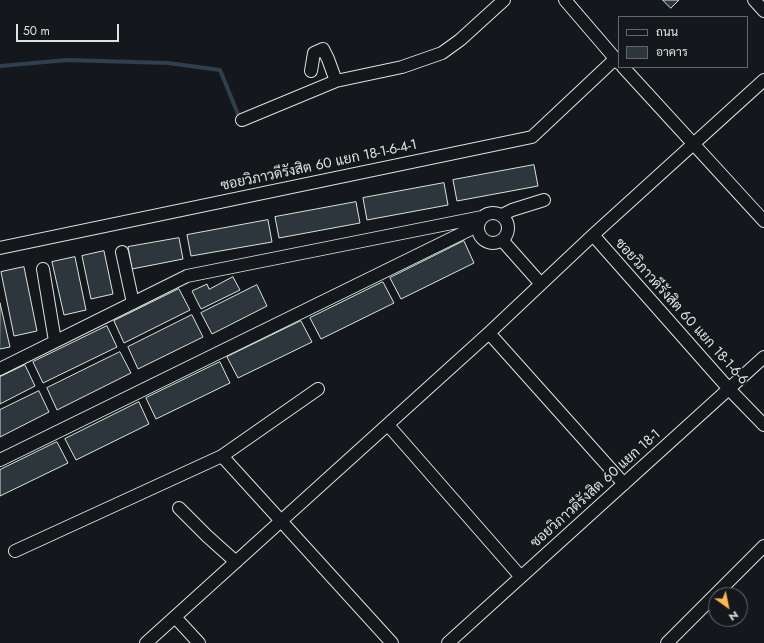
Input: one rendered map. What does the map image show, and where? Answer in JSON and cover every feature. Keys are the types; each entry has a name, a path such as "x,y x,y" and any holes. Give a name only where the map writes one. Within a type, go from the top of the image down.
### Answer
{"street":[{"path":"242,120 336,81 402,66 442,53 460,40 504,0"},
{"path":"565,0 618,62"},
{"path":"754,0 764,11"},
{"path":"311,71 314,53 323,49 336,81"},
{"name":"ซอยวิภาวดีรังสิต 60 แยก 18-1-6-4-1","path":"0,248 532,137 618,64"},
{"path":"624,68 764,221"},
{"path":"146,643 489,333 593,235 764,80"},
{"path":"502,216 512,210 544,200"},
{"path":"0,460 480,222 490,212 502,216 506,220 508,226 505,236 502,240 497,242 491,243 486,241 481,238 478,232 480,222"},
{"path":"0,369 187,276 480,222"},
{"name":"ซอยวิภาวดีรังสิต 60 แยก 18-1-6-6","path":"593,235 729,389 764,425"},
{"path":"502,240 541,284"},
{"path":"122,252 133,303"},
{"path":"43,269 55,341"},
{"path":"489,333 624,484"},
{"name":"ซอยวิภาวดีรังสิต 60 แยก 18-1","path":"448,643 764,357"},
{"path":"15,551 222,456 318,389"},
{"path":"388,425 521,577"},
{"path":"222,456 392,643"},
{"path":"179,508 236,562"},
{"path":"667,643 764,546"},
{"path":"175,617 199,643"}],"building":[{"path":"663,0 679,0 671,8"},
{"path":"534,165 538,186 457,201 453,180"},
{"path":"444,183 448,205 367,220 363,198"},
{"path":"356,202 360,223 279,238 275,217"},
{"path":"268,220 272,242 191,256 187,235"},
{"path":"179,238 183,259 132,269 128,247"},
{"path":"464,241 474,263 401,299 390,278"},
{"path":"104,251 113,294 91,299 82,256"},
{"path":"75,257 86,310 64,315 52,262"},
{"path":"24,267 37,331 14,336 1,272"},
{"path":"233,277 240,290 201,309 192,291 207,284 209,289"},
{"path":"383,282 394,303 321,339 310,318"},
{"path":"257,285 267,306 212,334 201,313"},
{"path":"179,289 190,310 124,343 114,321"},
{"path":"0,303 10,347 0,349"},
{"path":"192,315 203,337 138,369 128,347"},
{"path":"301,321 312,342 238,378 227,357"},
{"path":"107,326 117,347 43,383 33,362"},
{"path":"120,352 131,373 57,410 47,388"},
{"path":"220,362 230,383 156,419 146,398"},
{"path":"25,365 35,386 0,404 0,377"},
{"path":"39,391 49,412 0,437 0,410"},
{"path":"139,402 149,424 76,460 65,439"},
{"path":"57,442 68,463 0,496 0,470"}],"waterway":[{"path":"0,66 67,60 168,63 220,70 238,114"}]}
